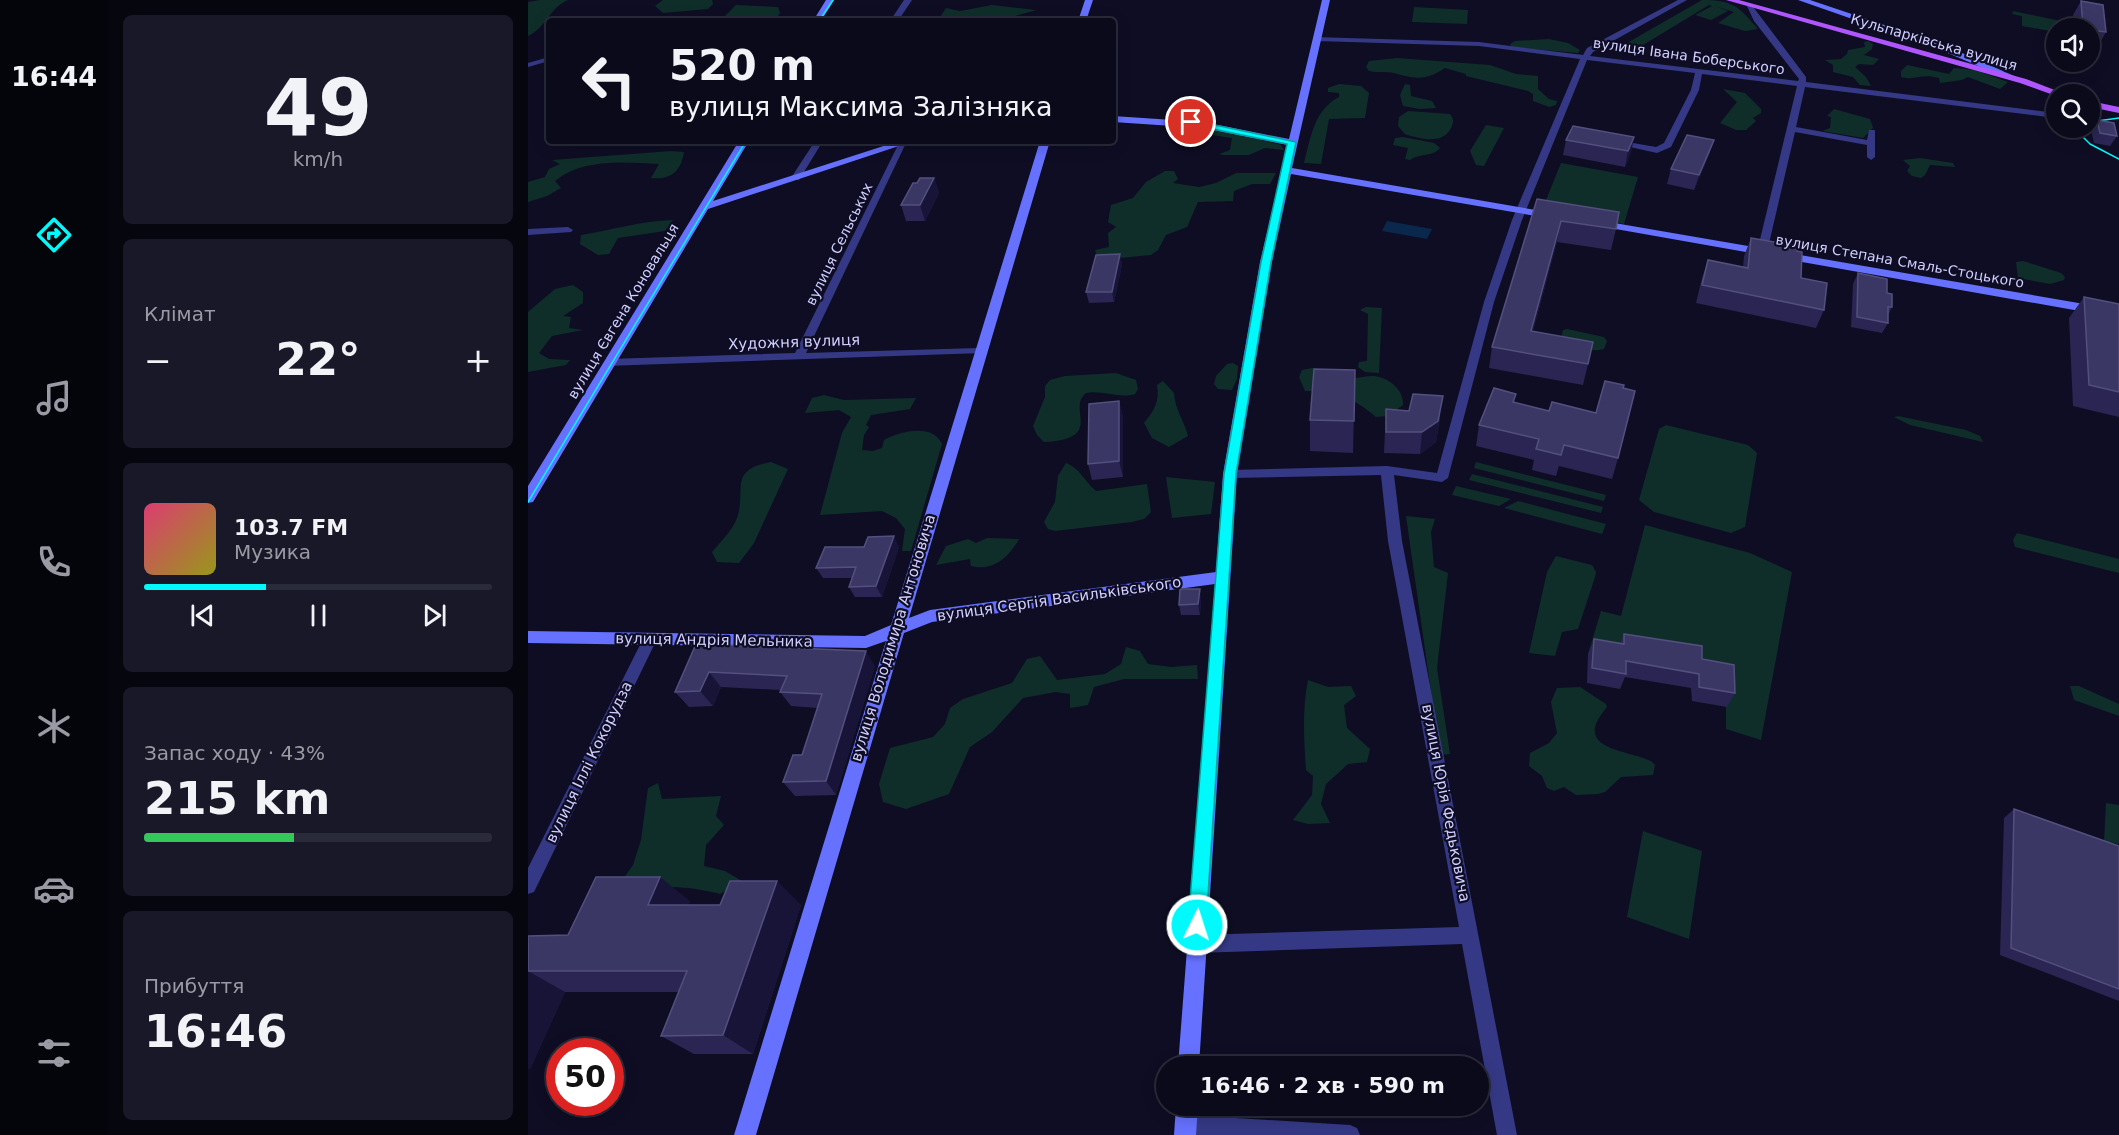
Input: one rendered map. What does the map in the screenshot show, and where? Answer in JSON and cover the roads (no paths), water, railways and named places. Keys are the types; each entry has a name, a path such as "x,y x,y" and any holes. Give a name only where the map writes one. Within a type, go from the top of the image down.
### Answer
{"main road":[{"path":"819,18 830,0"},
{"path":"1083,18 1089,0"},
{"path":"1190,1056 1230,474 1250,349 1286,170 1326,0"},
{"name":"Кульпарківська вулиця","path":"1730,0 2046,89"},
{"path":"1802,0 1955,54 2023,81"},
{"path":"1946,60 1955,54"},
{"path":"2100,107 2119,110"},
{"path":"1116,119 1171,120 1211,125 1292,142"},
{"name":"вулиця Євгена Коновальця","path":"528,498 742,144"},
{"path":"704,207 900,144"},
{"name":"вулиця Володимира Антоновича","path":"744,1135 898,628 979,351 1044,144"},
{"path":"1286,170 1566,218"},
{"name":"вулиця Степана Смаль-Стоцького","path":"1587,222 2119,314"},
{"name":"вулиця Сергія Васильківського","path":"898,628 930,616 1223,577"},
{"name":"вулиця Андрія Мельника","path":"528,637 866,642 898,628"}],"street":[{"path":"896,18 908,0"},
{"path":"1230,474 1387,470 1442,477 1489,302 1522,211 1558,133 1586,56 1590,50 1683,0"},
{"path":"1751,6 1757,20 1803,79 1762,252"},
{"name":"вулиця Івана Боберського","path":"1317,39 1479,44 2046,115"},
{"path":"528,65 546,60"},
{"path":"1610,142 1657,150 1668,146 1695,90 1699,71"},
{"path":"1790,129 1872,143"},
{"path":"1871,157 1872,132"},
{"path":"796,178 817,144"},
{"name":"вулиця Сельських","path":"799,357 905,144"},
{"path":"528,232 568,230"},
{"name":"Художня вулиця","path":"609,363 979,351"},
{"name":"вулиця Юрія Федьковича","path":"1387,470 1392,517 1507,1135"},
{"name":"вулиця Іллі Кокорудза","path":"528,886 650,639"},
{"path":"1196,944 1471,935"},
{"path":"1186,1122 1350,1135"}],"water":[{"path":"1387,221 1432,229 1427,239 1382,231"}],"tram line":[{"path":"821,18 833,0"},
{"path":"2100,121 2119,118"},
{"path":"2084,138 2090,144 2119,159"},
{"path":"528,502 744,144"}]}
